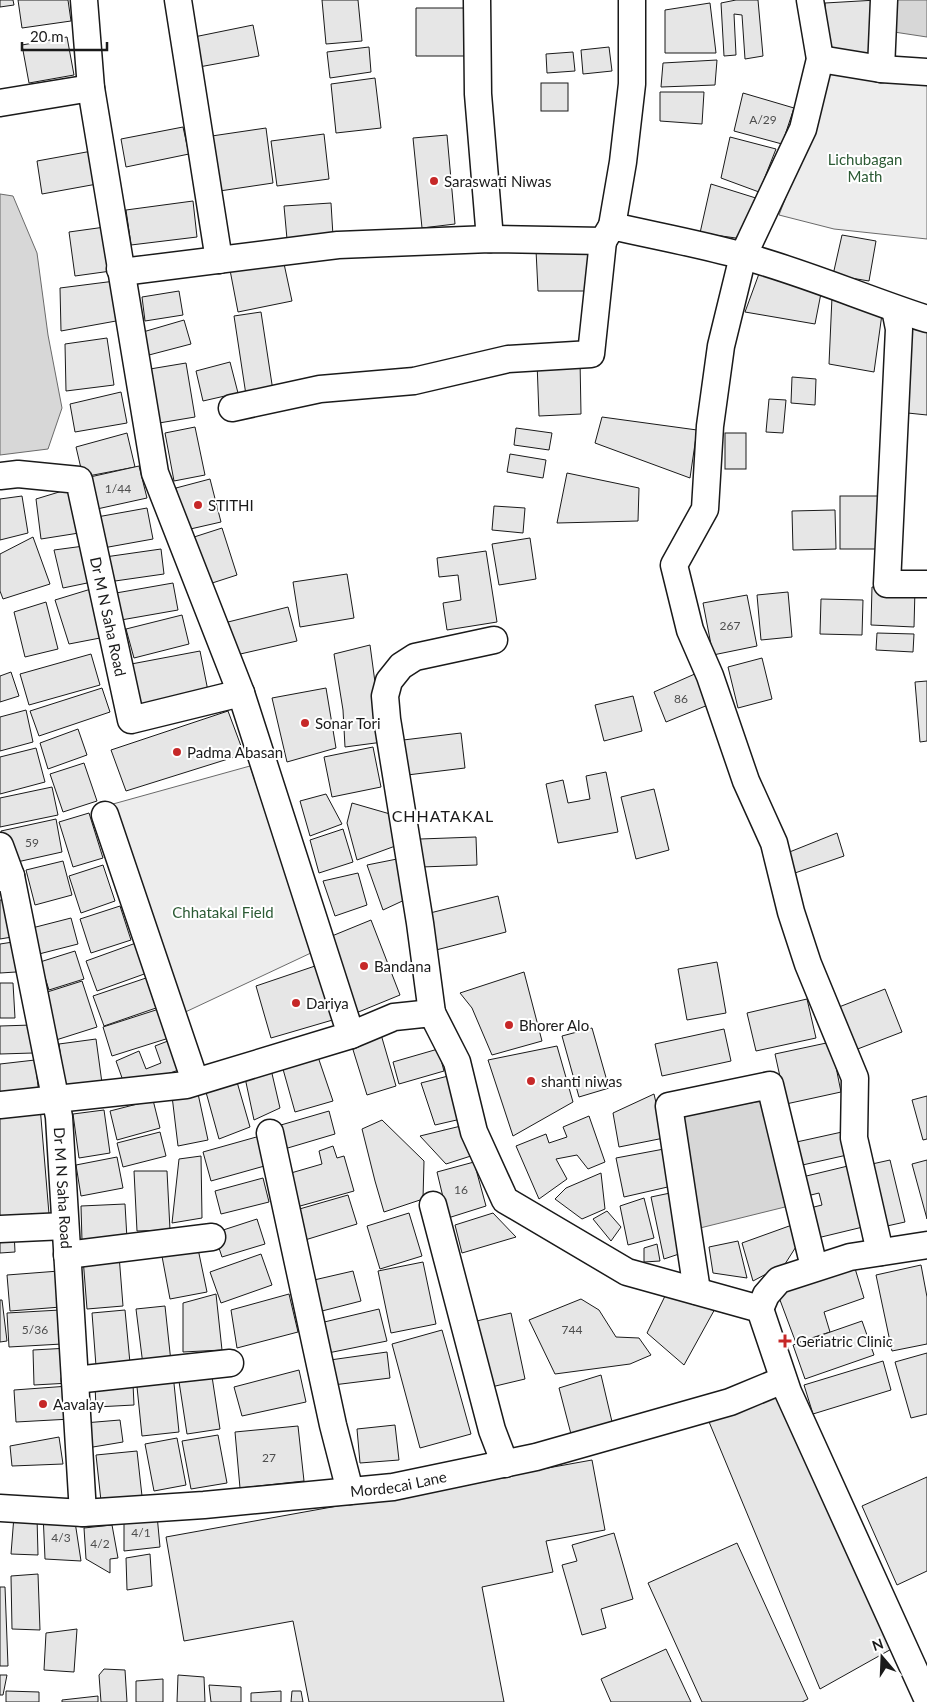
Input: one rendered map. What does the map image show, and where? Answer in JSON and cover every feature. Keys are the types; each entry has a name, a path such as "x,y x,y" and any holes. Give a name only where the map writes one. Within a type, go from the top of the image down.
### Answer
{"street":[{"path":"84,0 91,88 155,473 241,693 351,1035"},
{"path":"178,0 218,260"},
{"path":"476,0 478,94 490,239"},
{"path":"232,408 320,389 414,381 508,359 591,354 608,233 623,162 632,84 632,0"},
{"path":"810,0 820,58 803,129 743,256 721,346 710,426 705,509 674,565 690,630 710,676 746,782 774,843 791,912 808,964 854,1078 854,1138 880,1252"},
{"path":"881,69 884,0"},
{"path":"820,58 881,69 927,72"},
{"path":"0,103 91,88"},
{"path":"120,269 130,271 338,245 608,233 743,256 834,285 927,319"},
{"path":"896,309 899,329 887,584 927,584"},
{"name":"Dr M N Saha Road","path":"0,476 18,474 79,480 132,720 241,693"},
{"path":"494,640 415,658 401,666 394,673 389,681 385,696 432,1013 457,1062 474,1132 505,1200 627,1272 760,1308"},
{"path":"105,815 192,1075 198,1080"},
{"name":"Dr M N Saha Road","path":"0,846 5,877 59,1117 83,1513"},
{"path":"0,1105 186,1085 351,1035 394,1018 432,1013"},
{"path":"697,1291 668,1106 760,1087 770,1085 814,1267"},
{"path":"270,1133 333,1425 350,1491"},
{"path":"433,1204 492,1430 506,1464"},
{"path":"0,1229 65,1226"},
{"path":"67,1255 212,1237"},
{"path":"927,1245 850,1256 779,1280 766,1295 760,1308 788,1392 927,1698"},
{"path":"74,1380 230,1363"},
{"name":"Mordecai Lane","path":"0,1508 83,1513 204,1505 393,1487 536,1457 730,1402 783,1380"}],"green space":[{"name":"Lichubagan Math","path":"826,65 927,77 927,239 834,229 779,215 812,130"},
{"name":"Chhatakal Field","path":"250,766 313,952 179,1015 113,804"}],"shaded area":[{"path":"895,0 927,0 927,37 894,32"},
{"path":"0,194 13,196 37,253 48,335 62,408 48,449 0,455"},
{"path":"762,1101 789,1206 696,1229 681,1115"}],"building":[{"path":"0,0 13,0 14,5 0,7"},
{"path":"18,0 68,0 71,21 22,28"},
{"path":"322,0 358,0 362,41 326,44"},
{"path":"736,0 758,0 763,56 745,59 742,15 734,14 736,55 724,56 721,3"},
{"path":"877,0 873,59 834,55 826,28 825,3"},
{"path":"710,3 716,53 665,53 665,10"},
{"path":"416,8 470,8 469,56 416,56"},
{"path":"253,25 259,56 199,67 194,37"},
{"path":"67,37 74,75 29,83 22,45"},
{"path":"369,47 371,72 330,78 327,52"},
{"path":"609,47 612,71 583,74 581,50"},
{"path":"573,52 575,71 547,73 546,54"},
{"path":"717,60 715,85 661,87 663,63"},
{"path":"375,78 381,128 336,133 331,84"},
{"path":"541,83 568,83 568,111 541,111"},
{"path":"660,92 704,92 702,124 660,121"},
{"path":"743,93 794,108 782,144 734,131"},
{"path":"183,127 189,154 126,167 121,139"},
{"path":"266,128 273,183 213,192 205,137"},
{"path":"324,134 329,179 277,186 271,141"},
{"name":"Saraswati Niwas","path":"447,135 455,224 422,228 413,138"},
{"path":"730,137 776,149 759,192 721,178"},
{"path":"92,151 97,184 42,194 37,161"},
{"path":"711,184 759,199 743,239 700,233"},
{"path":"193,201 197,237 131,245 126,210"},
{"path":"331,203 333,236 287,239 284,206"},
{"path":"105,227 111,271 75,276 69,232"},
{"path":"842,235 876,241 869,281 833,275"},
{"path":"591,249 589,291 538,291 536,250"},
{"path":"283,259 292,301 238,312 230,270"},
{"path":"760,271 822,288 815,324 745,312"},
{"path":"115,281 116,321 61,331 60,288"},
{"path":"179,291 183,315 145,321 142,297"},
{"path":"832,297 882,314 874,372 829,364"},
{"path":"261,312 273,391 246,395 234,316"},
{"path":"184,320 191,344 149,355 143,332"},
{"path":"909,329 927,331 927,415 898,412"},
{"path":"107,338 114,385 66,391 65,344"},
{"path":"580,360 581,414 539,416 537,362"},
{"path":"230,362 238,393 203,401 196,371"},
{"path":"186,363 195,417 159,423 150,369"},
{"path":"792,377 816,379 815,405 791,403"},
{"path":"121,392 127,423 75,432 70,404"},
{"path":"769,399 786,400 783,433 766,432"},
{"path":"602,417 697,430 690,478 595,443"},
{"path":"195,427 205,475 174,481 165,433"},
{"path":"516,428 552,433 549,450 514,445"},
{"path":"127,433 135,467 83,477 76,447"},
{"path":"725,433 746,433 746,469 725,469"},
{"path":"510,454 546,460 543,478 507,472"},
{"path":"139,466 147,498 97,509 90,477"},
{"path":"567,473 639,488 638,521 557,523"},
{"name":"STITHI","path":"210,479 221,522 186,530 176,488"},
{"path":"69,489 79,533 41,539 36,499"},
{"path":"22,496 28,533 0,540 0,499"},
{"path":"840,496 879,496 879,549 840,549"},
{"path":"494,506 525,508 523,533 492,530"},
{"path":"147,508 153,539 103,548 97,517"},
{"path":"835,510 836,549 793,550 792,511"},
{"path":"222,528 237,575 206,585 191,538"},
{"path":"33,537 50,584 3,599 0,591 0,554"},
{"path":"530,538 536,579 499,585 492,544"},
{"path":"84,546 92,582 63,588 54,550"},
{"path":"161,549 164,574 108,582 105,557"},
{"path":"486,551 497,622 447,630 443,603 461,600 458,575 439,577 437,558"},
{"path":"347,574 354,618 300,627 293,582"},
{"path":"173,583 178,610 121,620 116,593"},
{"path":"872,587 915,589 914,627 871,625"},
{"path":"91,589 100,638 69,644 55,600"},
{"path":"788,592 792,637 761,640 757,595"},
{"path":"747,595 757,646 713,655 703,603"},
{"path":"821,599 863,600 862,635 820,634"},
{"path":"46,602 58,649 25,657 14,612"},
{"path":"288,607 297,641 236,655 228,622"},
{"path":"182,615 189,644 134,658 126,629"},
{"path":"877,633 914,634 913,652 876,650"},
{"path":"370,645 383,742 345,747 343,710 334,654"},
{"path":"200,651 208,691 134,706 126,665"},
{"path":"91,654 100,685 29,705 20,674"},
{"path":"762,658 772,699 738,708 728,667"},
{"path":"11,672 19,696 0,702 0,676"},
{"path":"697,673 708,705 666,722 654,692"},
{"path":"927,681 927,741 920,742 915,682"},
{"path":"102,688 110,712 39,736 30,711"},
{"name":"Sonar Tori","path":"326,688 336,748 287,762 272,698"},
{"path":"633,696 642,731 604,741 595,705"},
{"path":"26,710 33,742 0,751 0,717"},
{"name":"Padma Abasan","path":"228,711 244,754 126,791 111,750"},
{"path":"78,729 87,755 48,769 40,743"},
{"path":"461,733 465,768 399,776 395,741"},
{"path":"373,747 381,787 332,797 324,757"},
{"path":"36,748 45,782 0,794 0,757"},
{"path":"84,763 97,801 63,812 50,774"},
{"path":"606,772 618,832 558,843 546,784 563,780 568,803 590,799 586,776"},
{"path":"52,787 58,815 0,827 0,798"},
{"path":"654,789 669,850 636,859 621,797"},
{"path":"326,794 342,824 310,836 300,801"},
{"path":"352,803 397,816 398,845 357,860 347,823"},
{"path":"89,813 103,858 73,867 59,822"},
{"path":"56,819 62,852 8,864 1,831"},
{"path":"343,829 353,862 319,873 310,840"},
{"path":"837,833 844,856 792,874 787,853"},
{"path":"476,837 477,865 421,867 420,839"},
{"path":"402,858 411,897 383,910 367,865"},
{"path":"63,861 72,895 35,905 26,870"},
{"path":"103,865 115,901 81,913 69,876"},
{"path":"358,873 367,905 335,916 323,881"},
{"path":"498,896 506,932 436,950 426,914"},
{"path":"0,900 8,900 12,937 0,939"},
{"path":"120,906 131,940 91,953 80,919"},
{"path":"71,918 78,944 39,954 32,928"},
{"name":"Bandana","path":"371,920 400,995 356,1013 327,938"},
{"path":"13,942 16,972 0,973 0,944"},
{"path":"136,943 147,973 97,991 86,961"},
{"path":"75,951 84,979 49,990 40,962"},
{"path":"717,962 726,1013 687,1020 678,969"},
{"name":"Dariya","path":"318,965 336,1019 271,1038 256,986"},
{"name":"Bhorer Alo","path":"524,972 542,1041 492,1055 472,1008 460,993"},
{"path":"146,978 156,1008 104,1026 93,996"},
{"path":"82,981 97,1027 56,1040 41,994"},
{"path":"0,983 13,983 15,1018 0,1018"},
{"path":"885,989 902,1032 855,1050 839,1007"},
{"path":"807,999 816,1038 756,1051 747,1013"},
{"path":"159,1009 169,1038 112,1056 103,1027"},
{"path":"32,1025 33,1053 0,1054 0,1026"},
{"path":"592,1028 609,1088 579,1097 562,1036"},
{"path":"724,1029 731,1061 662,1076 655,1044"},
{"path":"380,1031 396,1086 367,1095 350,1040"},
{"path":"96,1039 102,1083 65,1089 59,1044"},
{"path":"173,1039 184,1068 126,1089 116,1061 139,1051 146,1069 161,1063 155,1046"},
{"path":"831,1042 841,1092 786,1104 775,1054"},
{"name":"shanti niwas","path":"557,1046 573,1102 513,1136 488,1060"},
{"path":"438,1049 444,1071 399,1084 393,1062"},
{"path":"316,1051 333,1101 295,1112 281,1062"},
{"path":"35,1060 39,1094 0,1098 0,1064"},
{"path":"270,1065 280,1108 254,1120 244,1073"},
{"path":"235,1075 250,1127 219,1139 204,1085"},
{"path":"452,1075 461,1119 435,1125 421,1083"},
{"path":"197,1089 208,1140 178,1146 172,1096"},
{"path":"654,1094 664,1138 619,1147 613,1113"},
{"path":"927,1096 927,1139 923,1140 912,1100"},
{"path":"153,1100 160,1128 117,1140 110,1111"},
{"path":"40,1106 49,1214 0,1219 0,1109"},
{"path":"104,1110 110,1153 79,1158 73,1114"},
{"path":"329,1111 335,1134 281,1150 274,1127"},
{"path":"589,1116 605,1162 588,1169 577,1155 556,1159 567,1179 539,1199 516,1146 546,1134 549,1143 567,1137 563,1127"},
{"path":"382,1120 424,1161 423,1199 384,1212 362,1129"},
{"path":"465,1125 474,1155 446,1164 420,1136"},
{"path":"160,1132 166,1156 123,1167 117,1143"},
{"path":"842,1132 847,1155 798,1166 792,1143"},
{"path":"260,1136 268,1165 211,1181 203,1152"},
{"path":"333,1146 337,1158 344,1156 354,1191 293,1208 284,1175 322,1164 319,1151"},
{"path":"664,1149 672,1186 624,1197 616,1158"},
{"path":"201,1156 202,1218 172,1223 179,1159"},
{"path":"117,1157 123,1188 81,1196 76,1165"},
{"path":"890,1160 905,1222 878,1228 863,1166"},
{"path":"927,1160 927,1219 912,1164"},
{"path":"474,1162 486,1206 448,1218 437,1172"},
{"path":"852,1165 867,1226 809,1240 802,1210 822,1205 819,1193 799,1198 794,1179"},
{"path":"134,1171 167,1171 170,1230 137,1231"},
{"path":"601,1173 605,1209 582,1219 555,1199 566,1188"},
{"path":"263,1178 269,1202 221,1214 215,1191"},
{"path":"675,1192 685,1252 664,1259 651,1197"},
{"path":"348,1195 357,1224 305,1240 296,1210"},
{"path":"644,1198 654,1238 628,1245 620,1206"},
{"path":"125,1204 127,1239 82,1241 81,1206"},
{"path":"607,1211 621,1227 611,1241 593,1219"},
{"path":"409,1213 422,1256 380,1269 367,1226"},
{"path":"493,1213 516,1237 462,1253 455,1225"},
{"path":"257,1219 265,1244 222,1257 214,1233"},
{"path":"792,1225 799,1242 785,1264 753,1281 742,1243"},
{"path":"14,1231 15,1252 0,1253 0,1232"},
{"path":"738,1241 747,1278 713,1273 709,1247"},
{"path":"197,1244 207,1292 170,1299 161,1251"},
{"path":"657,1244 660,1261 644,1262 644,1248"},
{"path":"261,1254 272,1285 221,1303 210,1272"},
{"path":"119,1255 123,1306 87,1309 83,1258"},
{"path":"423,1262 436,1324 391,1333 378,1271"},
{"path":"854,1265 864,1298 824,1312 830,1332 796,1343 777,1292"},
{"path":"921,1265 927,1297 927,1344 892,1351 876,1275"},
{"path":"59,1271 61,1307 10,1311 7,1275"},
{"path":"353,1271 361,1301 322,1311 314,1280"},
{"path":"216,1294 222,1350 183,1352 183,1303"},
{"path":"289,1294 298,1332 237,1348 231,1310"},
{"path":"666,1294 716,1307 684,1365 647,1333"},
{"path":"581,1299 599,1310 616,1337 639,1338 651,1355 630,1364 555,1374 529,1320"},
{"path":"0,1300 2,1300 7,1341 0,1342"},
{"path":"165,1306 171,1362 143,1365 136,1309"},
{"path":"379,1309 387,1341 328,1353 320,1323"},
{"path":"60,1310 62,1344 9,1347 7,1313"},
{"path":"125,1310 130,1363 96,1366 92,1313"},
{"path":"511,1313 525,1379 483,1389 468,1323"},
{"path":"862,1321 874,1355 805,1379 793,1345"},
{"path":"442,1330 471,1434 420,1448 392,1344"},
{"path":"69,1348 70,1383 34,1385 33,1350"},
{"path":"387,1352 390,1378 333,1385 330,1360"},
{"path":"927,1353 927,1414 911,1418 895,1362"},
{"path":"883,1361 891,1390 813,1414 804,1385"},
{"path":"211,1370 220,1429 187,1434 178,1375"},
{"path":"299,1370 306,1402 242,1416 234,1387"},
{"path":"173,1374 179,1432 142,1436 136,1377"},
{"path":"601,1375 613,1426 571,1434 559,1388"},
{"path":"133,1384 134,1405 96,1407 95,1386"},
{"name":"Aavalay","path":"69,1386 71,1419 16,1422 14,1390"},
{"path":"774,1392 895,1647 820,1689 707,1417"},
{"path":"120,1420 123,1442 87,1448 84,1423"},
{"path":"395,1425 399,1460 360,1463 357,1429"},
{"path":"298,1426 304,1481 240,1488 235,1432"},
{"path":"218,1435 227,1483 191,1489 182,1441"},
{"path":"59,1437 63,1464 12,1466 10,1446"},
{"path":"177,1438 186,1485 154,1491 145,1444"},
{"path":"137,1451 142,1496 101,1501 96,1455"},
{"path":"592,1460 605,1530 546,1541 553,1572 482,1587 504,1702 309,1702 293,1621 184,1641 166,1537"},
{"path":"927,1477 927,1571 897,1585 862,1506"},
{"path":"43,1513 74,1515 81,1561 45,1559"},
{"path":"157,1515 160,1547 124,1551 124,1517"},
{"path":"14,1516 37,1517 38,1555 11,1554"},
{"path":"112,1525 118,1558 110,1559 110,1573 86,1559 84,1528"},
{"path":"614,1533 633,1599 601,1609 606,1628 582,1635 562,1565 577,1561 572,1545"},
{"path":"737,1543 808,1699 802,1702 702,1702 648,1583"},
{"path":"150,1554 152,1586 127,1590 126,1558"},
{"path":"38,1574 40,1630 12,1629 11,1576"},
{"path":"0,1587 5,1587 8,1666 0,1666"},
{"path":"77,1629 74,1672 44,1670 46,1633"},
{"path":"666,1649 691,1702 611,1702 601,1679"},
{"path":"104,1669 125,1670 127,1702 101,1702 99,1675"},
{"path":"0,1675 7,1675 3,1695 0,1695"},
{"path":"178,1675 204,1677 205,1702 177,1702"},
{"path":"163,1679 163,1702 136,1702 136,1681"},
{"path":"209,1685 241,1687 241,1702 211,1702"},
{"path":"6,1691 39,1692 39,1702 6,1702"},
{"path":"281,1691 281,1702 251,1702 251,1693"},
{"path":"292,1691 301,1691 303,1702 291,1702"},
{"path":"98,1696 98,1702 62,1702 62,1700"}],"place":[{"name":"Saraswati Niwas","path":"434,181"},
{"name":"STITHI","path":"198,505"},
{"name":"Sonar Tori","path":"305,723"},
{"name":"Padma Abasan","path":"177,752"},
{"name":"Bandana","path":"364,966"},
{"name":"Dariya","path":"296,1003"},
{"name":"Bhorer Alo","path":"509,1025"},
{"name":"shanti niwas","path":"531,1081"},
{"name":"Geriatric Clinic","path":"785,1341"},
{"name":"Aavalay","path":"43,1404"}],"district":[{"name":"CHHATAKAL","path":"443,815"}]}
